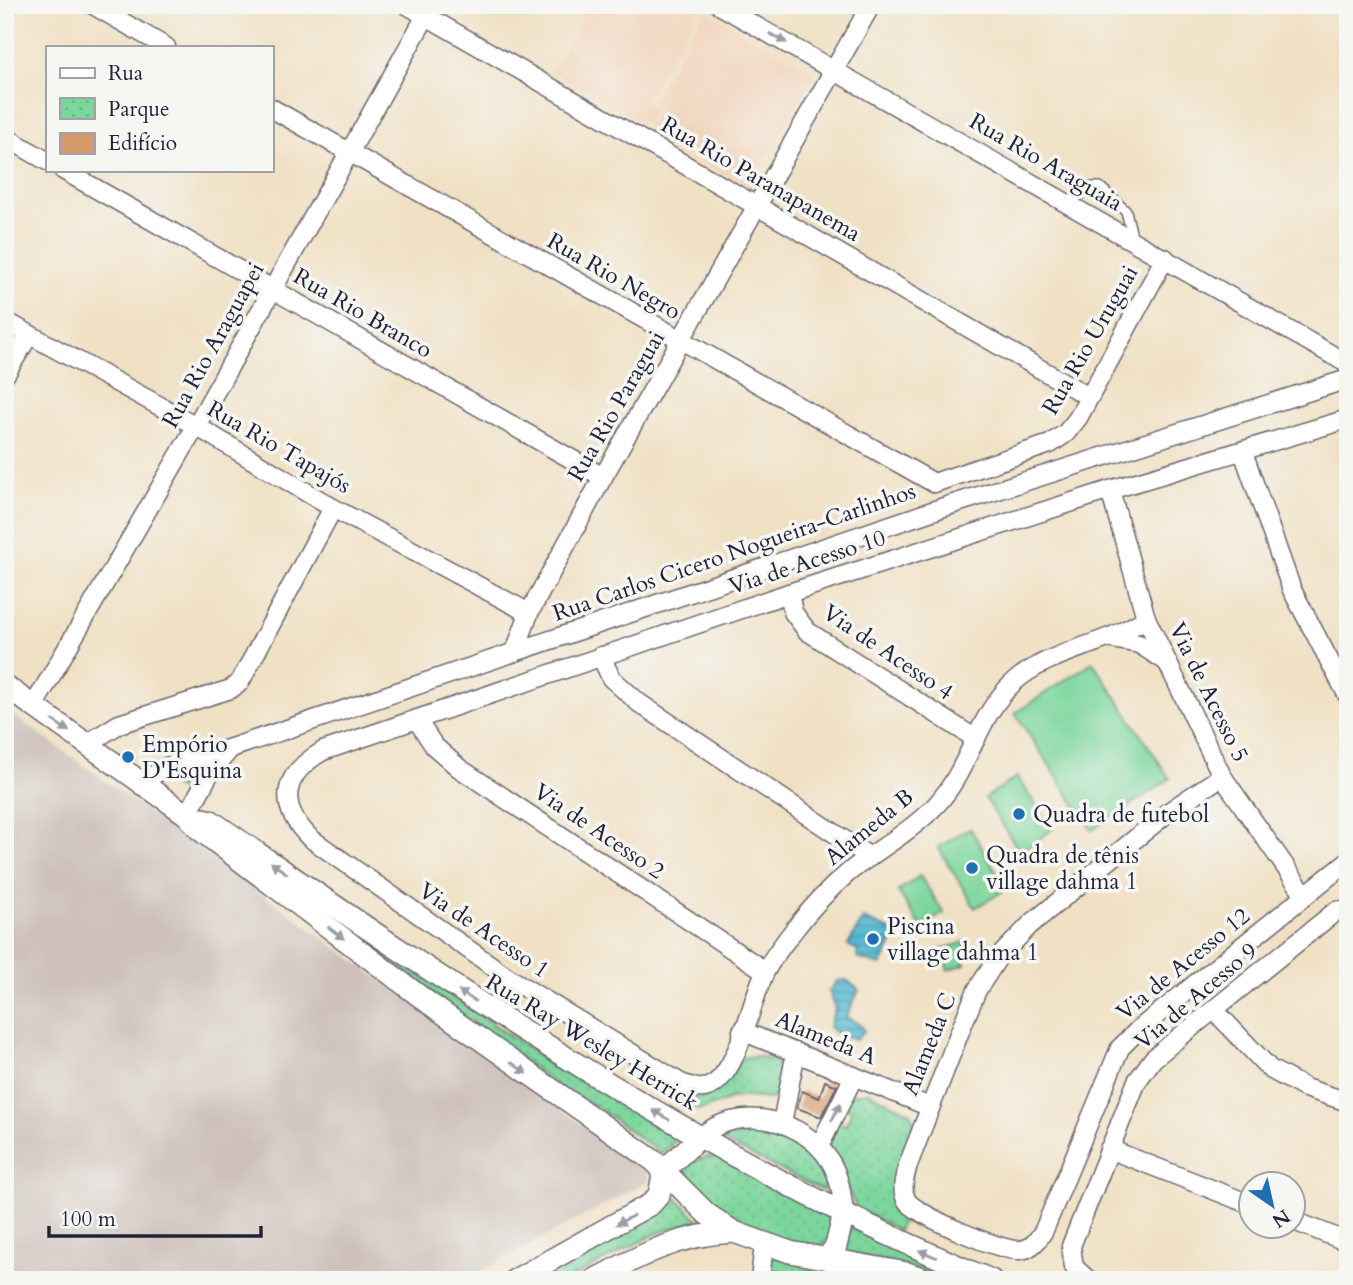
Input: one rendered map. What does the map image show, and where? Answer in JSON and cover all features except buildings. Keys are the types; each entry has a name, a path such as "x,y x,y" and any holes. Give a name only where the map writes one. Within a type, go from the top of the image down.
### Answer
{"street":[{"path":"93,5 164,46"},
{"name":"Rua Rio Paranapanema","path":"407,5 429,11 1090,397"},
{"name":"Rua Rio Araguaia","path":"719,5 1348,364"},
{"name":"Rua Rio Paraguai","path":"515,652 529,613 603,477 871,5"},
{"name":"Rua Rio Araguapei","path":"33,707 196,426 429,11"},
{"name":"Rua Rio Negro","path":"273,109 934,483"},
{"path":"5,137 46,160"},
{"name":"Rua Rio Branco","path":"67,172 603,477"},
{"name":"Rua Rio Uruguai","path":"934,483 1050,444 1066,433 1090,397 1165,258"},
{"name":"Rua Rio Tapajós","path":"5,321 196,426 333,508 529,613"},
{"path":"5,375 29,335"},
{"name":"Rua Carlos Cicero Nogueira-Carlinhos","path":"142,786 151,774 164,767 230,748 941,508 1348,379"},
{"name":"Via de Acesso 10","path":"292,775 304,762 323,751 601,656 1110,489 1348,419"},
{"path":"1243,452 1292,590 1348,696"},
{"path":"934,483 941,508"},
{"name":"Via de Acesso 5","path":"1110,489 1146,618 1222,776 1306,895"},
{"path":"87,744 119,724 231,690 240,682 333,508"},
{"name":"Via de Acesso 4","path":"789,593 793,612 807,631 976,738"},
{"name":"Alameda B","path":"697,1089 711,1087 721,1079 765,971 817,902 870,858 911,829 937,803 960,775 993,705 1013,682 1046,660 1107,638 1146,618"},
{"path":"1107,638 1139,644 1168,663"},
{"path":"601,656 611,678 639,703 870,858"},
{"name":"Rua Ray Wesley Herrick","path":"5,686 142,786 187,815 200,830 430,1004 664,1170 707,1214 734,1232 801,1254 917,1276"},
{"name":"Via de Acesso 2","path":"417,720 435,746 459,768 765,971"},
{"path":"187,815 211,771 230,748"},
{"name":"Via de Acesso 1","path":"292,775 288,804 296,824 310,838 512,980 679,1082 697,1089"},
{"name":"Alameda C","path":"903,1187 930,1107 977,990 997,959 1031,924 1147,829 1222,776"},
{"name":"Rua Ray Wesley Herrick","path":"187,815 211,821 446,983 699,1138 900,1242 991,1280"},
{"name":"Via de Acesso 12","path":"903,1187 907,1201 919,1211 1004,1249 1021,1250 1033,1245 1044,1230 1120,1048 1138,1030 1348,862"},
{"name":"Via de Acesso 9","path":"1088,1280 1074,1267 1071,1246 1137,1081 1153,1059 1336,911 1348,909"},
{"path":"1215,1011 1270,1069 1305,1088 1346,1097"},
{"name":"Alameda A","path":"742,1031 930,1107"},
{"path":"782,1123 796,1052"},
{"path":"819,1147 854,1076"},
{"path":"515,1280 651,1204 659,1195 664,1170 709,1129 737,1119 782,1123 808,1137 819,1147 837,1176 844,1213 836,1246 828,1257 835,1268 834,1280"},
{"path":"1109,1149 1238,1200"},
{"path":"1308,1227 1348,1242"},
{"path":"594,1280 666,1243 687,1236 734,1232"},
{"path":"762,1279 764,1244"},
{"path":"858,1280 886,1271 917,1276"}],"lane":[{"path":"1067,203 1092,187 1100,187 1126,211 1133,240"}],"shaded area":[{"path":"583,5 694,5 699,9 645,101 656,107 646,124 552,71 585,15 580,15"},
{"path":"706,10 815,74 748,190 647,127 658,108 650,101"},
{"path":"5,709 645,1170 649,1181 465,1280 5,1280"}],"green space":[{"path":"1093,662 1170,779 1092,830 1015,713"},
{"path":"209,763 185,792 171,785 169,780 174,771"},
{"name":"Quadra de futebol","path":"1017,777 1052,830 1020,852 985,798"},
{"path":"207,826 535,1053 678,1139 661,1154 596,1106 565,1091"},
{"name":"Quadra de tênis village dahma 1","path":"970,828 1007,889 975,908 938,847"},
{"path":"920,876 944,913 921,927 898,891"},
{"path":"965,942 965,964 948,970 942,949"},
{"path":"753,1056 772,1060 783,1072 783,1086 773,1099 737,1097 704,1109 691,1109 675,1101 677,1093 699,1097 717,1090 731,1076 742,1058"},
{"path":"868,1092 911,1113 915,1127 907,1211 913,1217 915,1227 902,1221 898,1231 856,1207 828,1147 836,1122 846,1125 852,1110 842,1107 852,1094"},
{"path":"737,1127 777,1135 799,1148 826,1178 823,1191 718,1139 719,1131"},
{"path":"710,1156 721,1159 827,1216 833,1228 830,1238 819,1247 798,1243 761,1233 729,1218 684,1178 689,1163"},
{"path":"675,1197 699,1220 655,1234 567,1280 536,1280 663,1209"},
{"path":"850,1227 962,1280 948,1280 899,1264 844,1252"},
{"path":"772,1256 823,1265 831,1280 776,1278 766,1268"}],"water":[{"name":"Piscina village dahma 1","path":"863,919 897,933 881,965 857,958 858,951 848,945"},
{"path":"841,980 847,980 859,990 846,1017 861,1025 864,1031 856,1040 836,1033 829,1027 835,1008 829,991"}],"place":[{"name":"Empório D'Esquina","path":"128,757"},
{"name":"Quadra de futebol","path":"1019,814"},
{"name":"Quadra de tênis village dahma 1","path":"972,868"},
{"name":"Piscina village dahma 1","path":"873,939"}]}
